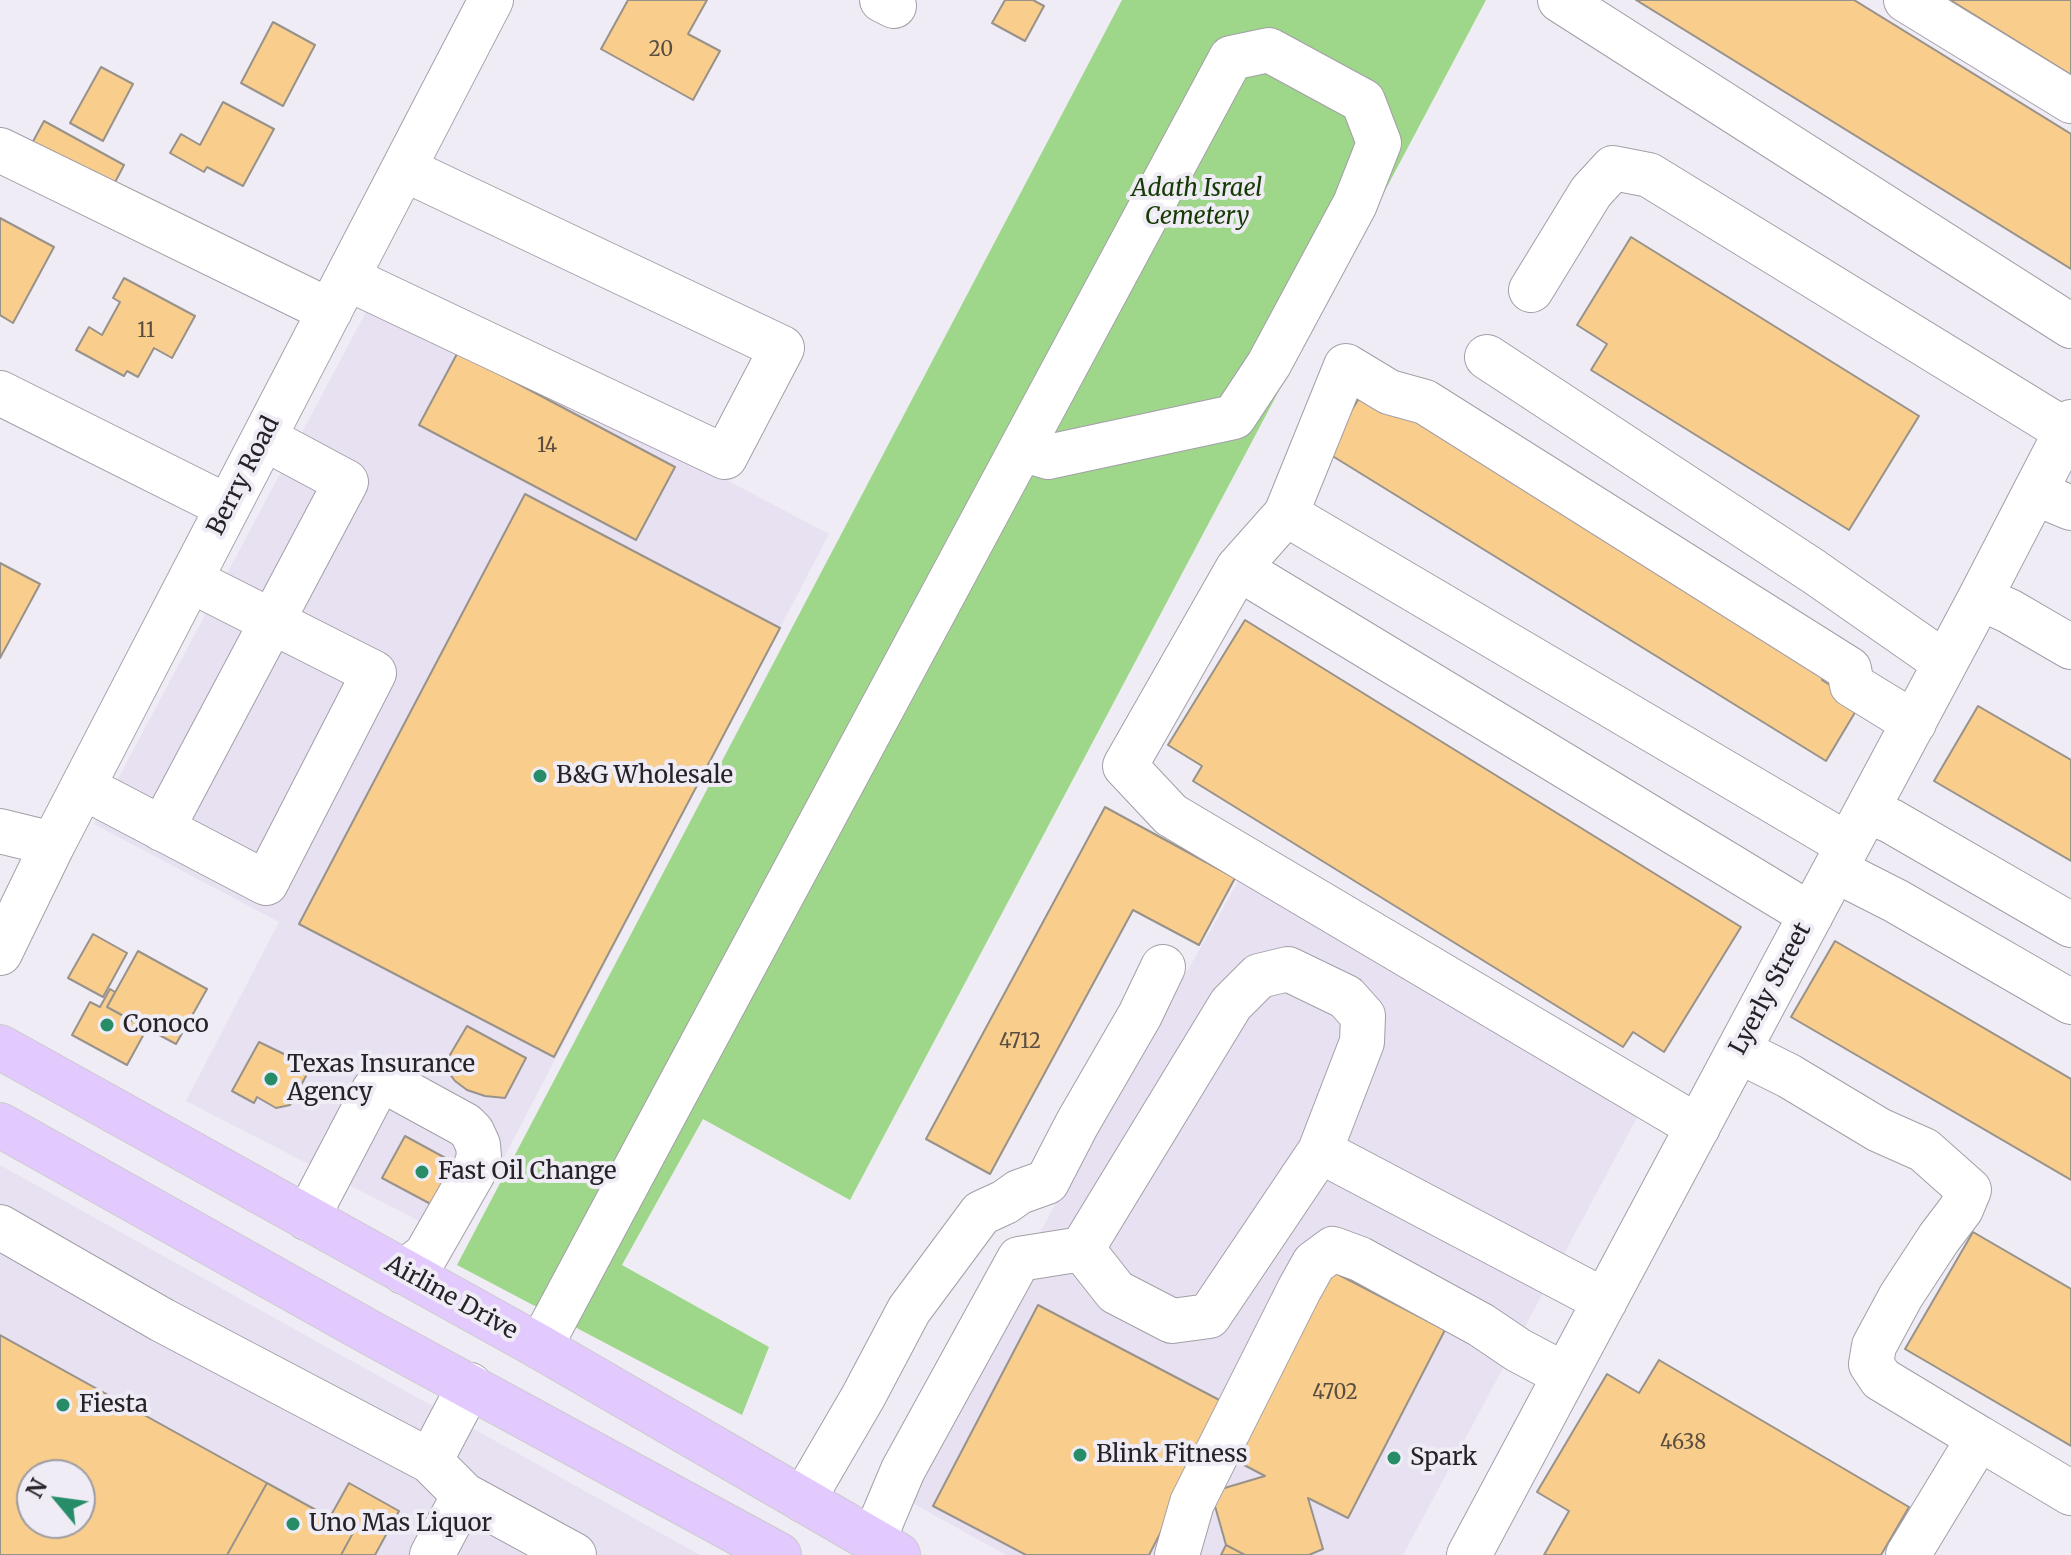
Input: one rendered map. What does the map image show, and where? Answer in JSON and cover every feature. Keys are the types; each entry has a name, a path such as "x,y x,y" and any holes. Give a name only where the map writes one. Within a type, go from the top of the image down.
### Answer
{"main road":[{"name":"Airline Drive","path":"0,1047 540,1347 803,1500 879,1550"},
{"path":"0,1125 369,1332 779,1555"},
{"path":"369,1332 404,1272"}],"street":[{"name":"Berry Road","path":"0,953 53,844 491,0"},
{"path":"1560,0 2071,326"},
{"path":"1906,0 2071,101"},
{"path":"540,1347 1021,449 1231,58 1269,50 1363,101 1379,143 1355,204 1269,364 1234,417 1048,457 1021,449"},
{"path":"0,150 725,457 782,348 404,169"},
{"path":"1531,290 1591,192 1613,168 1649,175 2069,427"},
{"path":"1487,357 1813,571 1945,663"},
{"path":"1698,1127 1171,815 1125,766 1238,568 1286,514 1346,366 1389,392 1425,402 1491,443 1849,669 1852,685 1914,723"},
{"path":"0,393 228,507"},
{"name":"Lyerly Street","path":"1469,1555 1980,598 2053,500 2069,427"},
{"path":"162,829 346,482 264,438"},
{"path":"1286,514 1850,842 1896,901 2071,1002"},
{"path":"1238,568 1811,915"},
{"path":"83,787 266,883 374,673 190,580"},
{"path":"1980,598 2071,647"},
{"path":"1850,842 1891,821 2071,925"},
{"path":"0,831 53,844"},
{"path":"803,1500 909,1310 981,1213 1019,1192 1047,1182 1140,1015 1163,967"},
{"path":"879,1550 903,1470 1019,1259 1082,1249 1231,1004 1259,976 1288,969 1346,997 1363,1016 1362,1042 1320,1151 1209,1316 1172,1321 1116,1292 1082,1249"},
{"path":"1739,1051 1789,1076 1879,1130 1924,1150 1969,1190 1961,1209 1901,1296 1874,1346 1871,1364 1881,1379 2071,1493"},
{"path":"307,1218 374,1090 381,1085 391,1084 465,1125 478,1145 479,1157 474,1171 426,1255 404,1272"},
{"path":"1320,1151 1605,1301"},
{"path":"0,1227 162,1320 430,1461 464,1495 574,1555"},
{"path":"1177,1555 1192,1503 1299,1290 1314,1263 1333,1249 1360,1259 1565,1375"},
{"path":"430,1461 470,1385"},
{"path":"1908,1555 1979,1438"},
{"path":"432,1555 464,1495"}],"shaded area":[{"path":"375,295 829,534 460,1242 186,1101 279,922 94,824"},
{"path":"1243,873 1642,1108 1403,1555 1006,1555 898,1495 1070,1177"},
{"path":"0,1165 700,1555 0,1555"}],"green space":[{"name":"Adath Israel Cemetery","path":"1122,0 1486,0 850,1200 703,1119 622,1265 769,1347 742,1415 457,1265"}],"building":[{"path":"628,0 707,0 688,34 720,51 693,100 601,49"},
{"path":"1005,0 1033,0 1044,6 1025,41 992,23"},
{"path":"1636,0 1854,0 2071,134 2071,269"},
{"path":"1950,0 2071,0 2071,75"},
{"path":"273,22 315,45 283,106 241,83"},
{"path":"101,67 133,84 103,141 70,123"},
{"path":"223,102 274,129 243,186 207,167 204,172 170,153 181,134 200,145"},
{"path":"44,121 124,165 111,190 30,147"},
{"path":"0,218 54,247 13,323 0,315"},
{"path":"1631,237 1919,416 1849,530 1591,370 1607,344 1577,325"},
{"path":"124,278 195,316 172,358 154,348 138,377 127,371 124,376 76,350 89,327 102,335 120,302 113,298"},
{"path":"458,352 675,467 636,540 419,425"},
{"path":"1361,395 1396,417 1406,398 1833,661 1822,680 1860,704 1826,761 1326,452"},
{"name":"B&G Wholesale","path":"525,494 780,628 554,1057 299,924"},
{"path":"0,563 40,584 0,658"},
{"path":"1245,620 1741,927 1664,1052 1633,1032 1623,1047 1193,781 1202,766 1168,745"},
{"path":"1978,706 2071,760 2071,861 1934,781"},
{"path":"1105,807 1235,878 1199,945 1133,910 990,1174 926,1139"},
{"name":"Conoco","path":"93,934 127,953 103,997 68,978"},
{"path":"1835,941 2071,1079 2071,1180 1791,1017"},
{"path":"138,951 207,989 176,1044 107,1007"},
{"name":"Conoco","path":"110,989 115,992 107,1007 138,1024 136,1027 145,1032 127,1065 72,1035 90,1002 100,1007"},
{"path":"467,1026 526,1058 505,1098 467,1090 446,1069 444,1065"},
{"name":"Texas Insurance Agency","path":"259,1042 311,1067 290,1105 276,1108 257,1097 254,1103 232,1091"},
{"name":"Fast Oil Change","path":"405,1136 462,1167 440,1209 382,1178"},
{"path":"1973,1232 2071,1289 2071,1446 1905,1349"},
{"path":"1322,1266 1445,1330 1348,1518 1308,1498 1323,1549 1309,1555 1245,1555 1226,1545 1211,1492 1265,1476 1225,1455"},
{"name":"Blink Fitness","path":"1038,1305 1227,1404 1149,1555 1026,1555 933,1506"},
{"name":"Fiesta","path":"0,1335 267,1483 227,1555 0,1555"},
{"path":"1659,1360 1909,1507 1881,1555 1544,1555 1569,1511 1537,1492 1607,1374 1639,1393"},
{"name":"Uno Mas Liquor","path":"267,1483 354,1531 341,1555 227,1555"},
{"path":"349,1483 399,1511 375,1555 341,1555 354,1531 330,1517"},
{"path":"1226,1545 1245,1555 1221,1555"}],"place":[{"name":"B&G Wholesale","path":"540,776"},
{"name":"Conoco","path":"107,1025"},
{"name":"Texas Insurance Agency","path":"271,1079"},
{"name":"Fast Oil Change","path":"422,1172"},
{"name":"Fiesta","path":"63,1405"},
{"name":"Blink Fitness","path":"1080,1455"},
{"name":"Spark","path":"1394,1458"},
{"name":"Uno Mas Liquor","path":"293,1524"}]}
